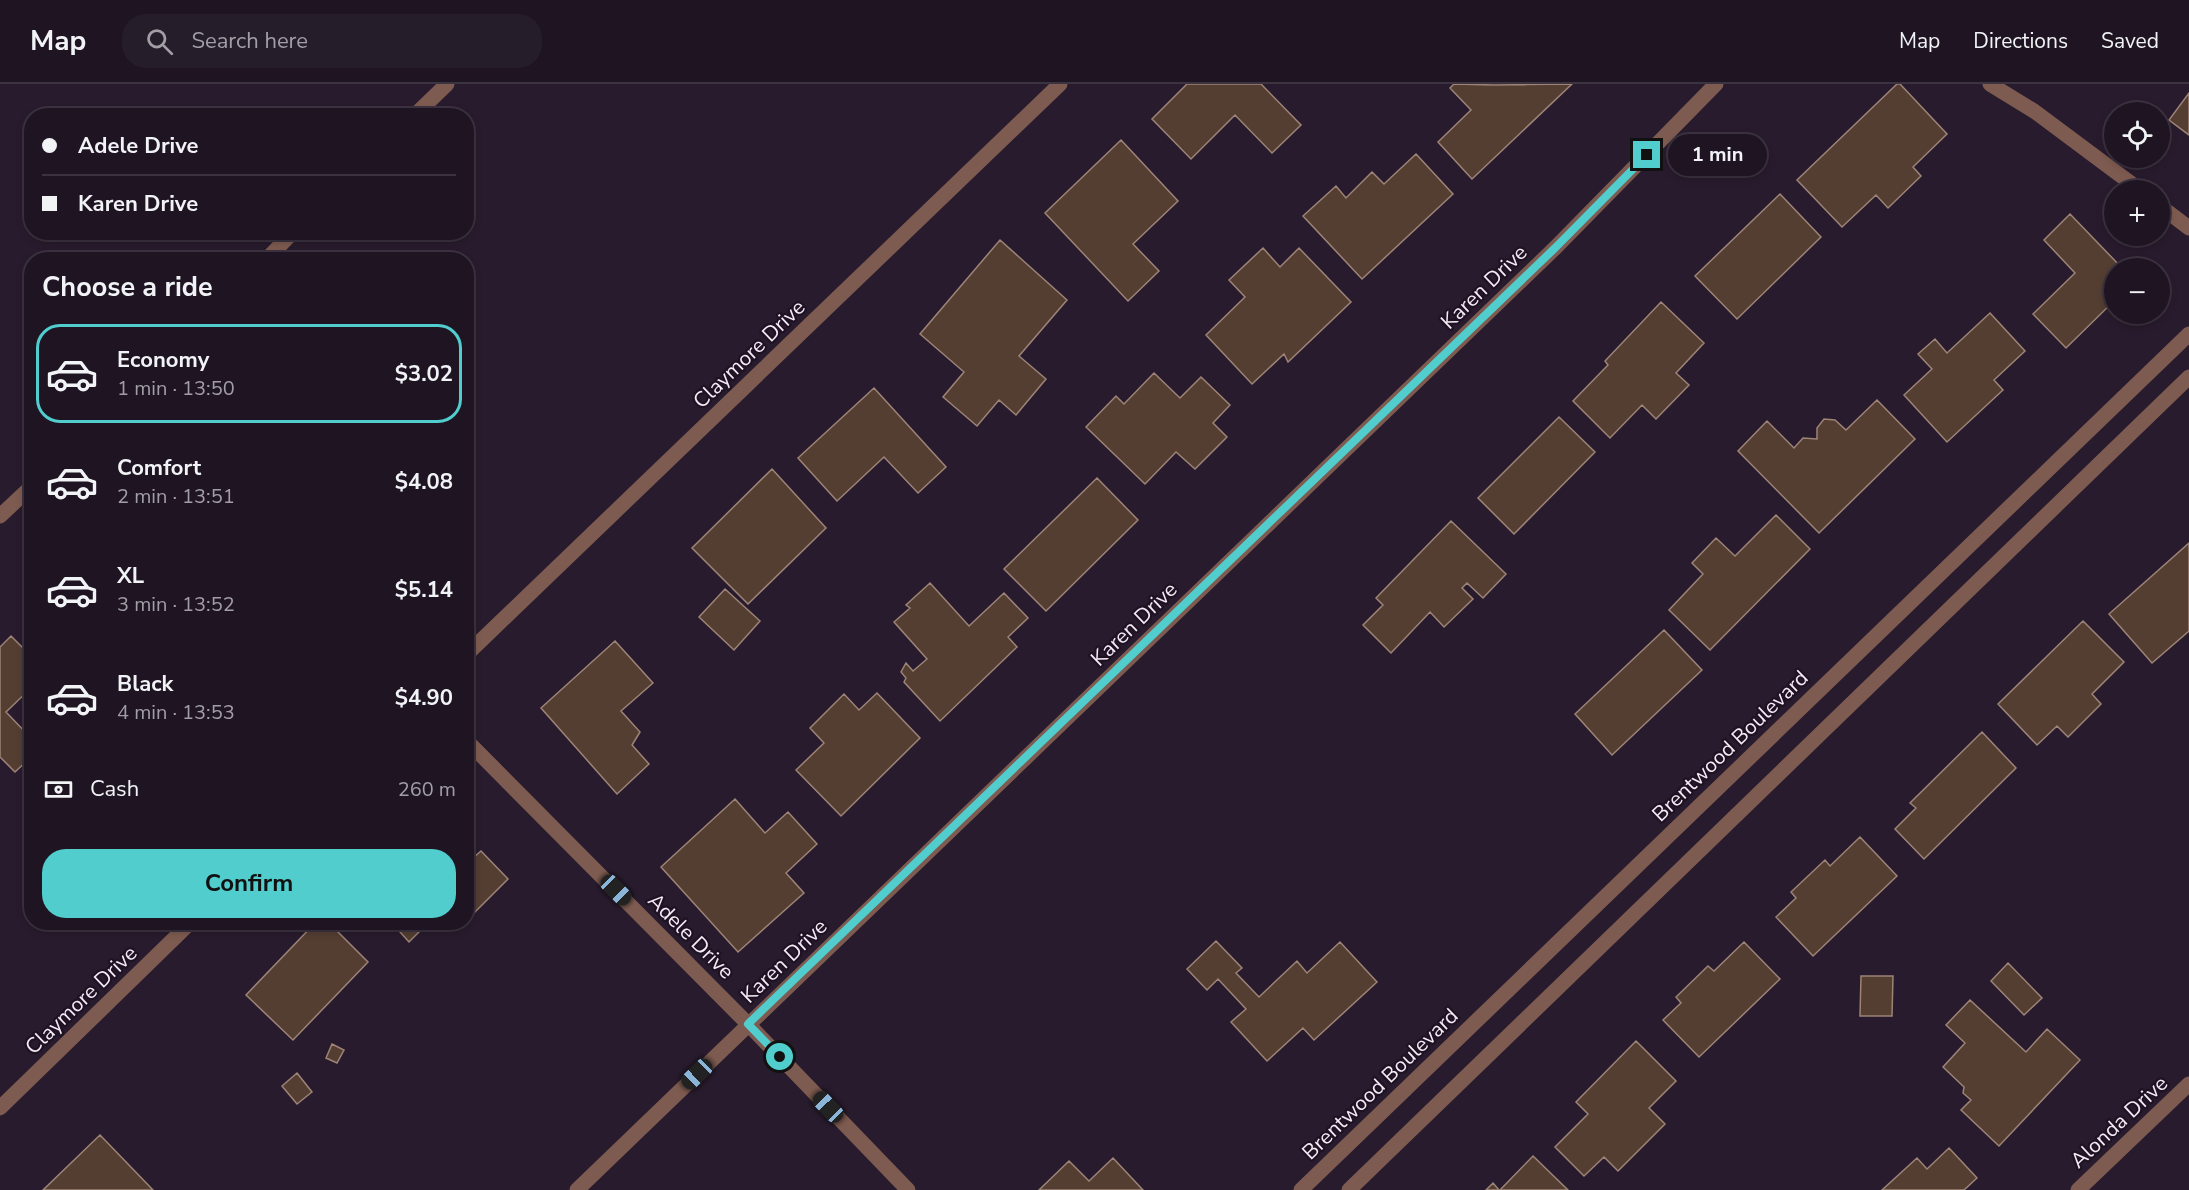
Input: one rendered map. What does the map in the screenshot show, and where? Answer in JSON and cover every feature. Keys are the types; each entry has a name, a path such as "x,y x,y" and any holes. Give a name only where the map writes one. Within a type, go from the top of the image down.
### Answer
{"street":[{"path":"422,108 447,84"},
{"name":"Claymore Drive","path":"474,647 1060,84"},
{"name":"Karen Drive","path":"578,1190 1555,248 1716,84"},
{"path":"1990,84 2034,111 2126,180"},
{"path":"2170,214 2189,228"},
{"path":"274,252 286,240"},
{"name":"Brentwood Boulevard","path":"1301,1190 2189,334"},
{"path":"1349,1190 2189,377"},
{"path":"0,516 24,494"},
{"name":"Adele Drive","path":"474,748 748,1024 908,1190"},
{"name":"Claymore Drive","path":"0,1108 182,930"},
{"name":"Alonda Drive","path":"2078,1190 2189,1084"}],"building":[{"path":"1187,84 1261,84 1301,125 1272,153 1235,115 1191,159 1152,119"},
{"path":"1454,84 1572,84 1472,179 1438,142 1471,110 1450,88"},
{"path":"1897,84 1900,84 1947,134 1913,167 1921,176 1888,208 1876,195 1842,227 1797,180"},
{"path":"2189,93 2189,135 2170,119"},
{"path":"1121,140 1178,201 1133,244 1159,271 1128,301 1045,213"},
{"path":"1416,154 1453,194 1362,279 1303,216 1336,186 1346,198 1372,172 1384,184"},
{"path":"1780,194 1821,237 1737,319 1695,276"},
{"path":"2070,214 2112,258 2104,258 2104,311 2066,348 2033,314 2075,273 2044,240"},
{"path":"1000,240 1067,300 1019,356 1046,379 1016,415 999,400 977,426 943,397 964,372 920,334"},
{"path":"1263,248 1280,267 1299,248 1351,302 1288,362 1284,354 1252,384 1206,335 1245,297 1229,280"},
{"path":"1661,302 1704,343 1676,373 1689,385 1656,419 1642,405 1610,438 1573,401 1608,365 1605,361"},
{"path":"1990,313 2025,351 1994,380 2003,390 1947,442 1904,395 1932,369 1918,354 1935,339 1947,353"},
{"path":"1154,373 1180,398 1201,377 1230,405 1213,423 1227,437 1195,469 1176,452 1145,484 1086,427 1116,396 1124,404"},
{"path":"874,388 946,467 918,493 884,457 837,501 798,458"},
{"path":"1877,400 1915,439 1819,533 1738,451 1767,421 1794,448 1803,438 1817,439 1817,428 1824,419 1835,420 1846,430"},
{"path":"1559,417 1595,452 1514,534 1478,498"},
{"path":"772,469 826,528 748,604 692,548"},
{"path":"1097,478 1138,520 1046,611 1004,569"},
{"path":"1776,515 1810,549 1710,650 1669,610 1703,574 1692,563 1716,538 1735,556"},
{"path":"1451,521 1506,574 1483,598 1467,583 1462,588 1473,599 1444,627 1430,612 1391,653 1363,625 1383,605 1376,598"},
{"path":"2189,543 2189,631 2152,663 2109,614"},
{"path":"930,583 969,626 1004,593 1028,618 1008,637 1017,647 940,721 904,682 906,678 901,672 906,663 913,671 927,659 894,622 910,608 906,605"},
{"path":"725,589 760,621 734,650 699,617"},
{"path":"2083,621 2124,662 2092,694 2101,704 2068,737 2057,726 2037,745 1998,704"},
{"path":"1664,630 1702,670 1612,755 1575,714"},
{"path":"11,636 24,649 24,695 6,712 24,731 24,764 15,772 0,757 0,647"},
{"path":"615,641 653,683 621,711 640,732 632,745 649,764 617,794 541,708"},
{"path":"877,693 920,738 841,816 796,770 824,743 810,728 844,694 859,710"},
{"path":"1982,732 2016,768 1924,859 1895,829 1916,808 1910,803"},
{"path":"735,799 765,833 788,812 817,844 786,873 804,893 738,952 661,867"},
{"path":"1860,837 1897,876 1813,956 1776,917 1796,898 1791,892 1825,860 1830,866"},
{"path":"481,851 508,879 474,913 474,857"},
{"path":"308,930 336,930 368,962 293,1040 246,995"},
{"path":"398,930 421,930 409,942"},
{"path":"1216,941 1242,968 1236,973 1259,997 1297,961 1307,973 1340,942 1377,982 1314,1040 1303,1028 1267,1061 1231,1022 1246,1009 1218,979 1207,990 1187,969"},
{"path":"1744,942 1780,979 1699,1057 1663,1020 1681,1003 1676,997 1708,966 1714,971"},
{"path":"2008,963 2042,998 2024,1015 1991,981"},
{"path":"1861,976 1893,976 1892,1016 1860,1016"},
{"path":"1970,1000 2026,1052 2047,1029 2080,1060 1999,1146 1961,1110 1971,1100 1963,1093 1964,1087 1943,1067 1965,1043 1946,1025"},
{"path":"1636,1041 1676,1081 1649,1108 1665,1124 1618,1171 1604,1157 1584,1176 1555,1147 1588,1114 1576,1102"},
{"path":"332,1044 344,1050 337,1063 326,1058"},
{"path":"297,1073 312,1092 297,1104 282,1086"},
{"path":"100,1135 153,1190 43,1190"},
{"path":"1949,1148 1977,1178 1964,1190 1882,1190 1917,1158 1927,1169"},
{"path":"1533,1156 1568,1190 1500,1190"},
{"path":"1113,1158 1143,1190 1039,1190 1069,1161 1089,1181"},
{"path":"1493,1183 1499,1190 1486,1190"}],"route":[{"path":"780,1057 748,1024 1555,248 1647,155"}]}
